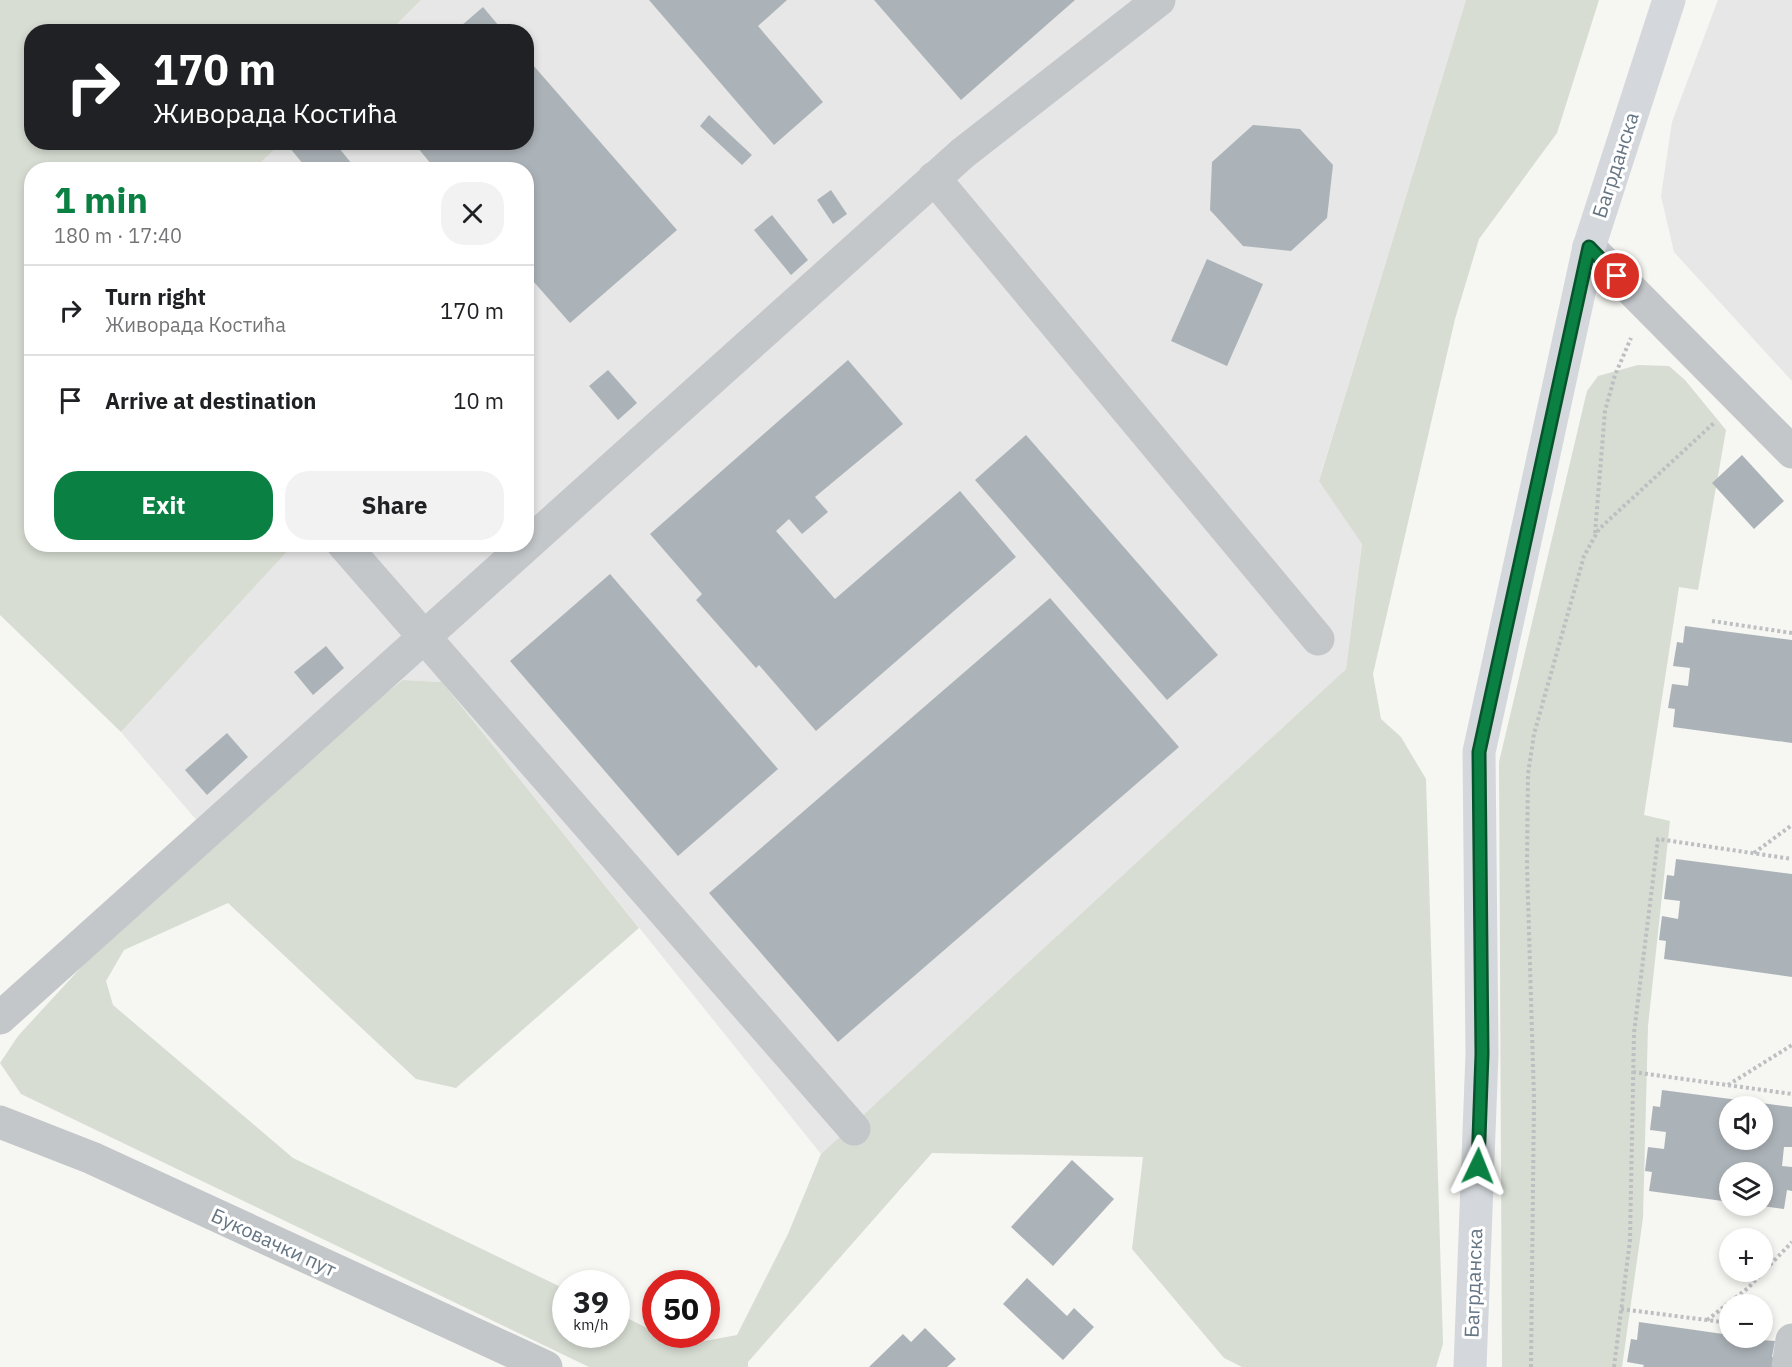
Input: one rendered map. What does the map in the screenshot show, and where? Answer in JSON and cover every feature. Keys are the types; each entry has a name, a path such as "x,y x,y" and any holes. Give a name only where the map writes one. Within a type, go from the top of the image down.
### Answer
{"main road":[{"name":"Багрданска","path":"1470,1367 1482,1054 1479,752 1589,247 1669,0"}],"street":[{"path":"534,538 963,153 1159,0"},
{"path":"934,178 1318,639"},
{"path":"1589,247 1792,452"},
{"path":"350,552 854,1129"},
{"path":"0,1018 519,552"},
{"name":"Буковачки пут","path":"0,1122 92,1158 546,1367"},
{"path":"1788,1367 1792,1340"}],"path":[{"path":"1595,536 1605,411 1615,375 1646,305"},
{"path":"1532,1367 1534,1099 1528,774 1534,734 1584,556 1599,529 1740,400"},
{"path":"1712,621 1792,633"},
{"path":"1754,853 1792,825"},
{"path":"1614,1367 1630,1239 1634,1033 1658,839 1792,859"},
{"path":"1727,1085 1792,1045"},
{"path":"1633,1072 1792,1094"},
{"path":"1707,1320 1749,1288 1792,1242"},
{"path":"1621,1309 1719,1322"}],"shaded area":[{"path":"0,0 421,0 397,24 24,24 24,150 274,150 261,162 24,162 24,552 287,552 121,732 0,615"},
{"path":"421,0 1466,0 1319,480 1362,543 1346,669 821,1154 442,682 403,680 368,707 217,844 121,732 287,552 534,552 534,162 261,162 274,150 534,150 534,24 397,24"},
{"path":"1466,0 1599,0 1557,133 1479,239 1455,319 1373,674 1381,719 1401,737 1426,779 1443,1344 1436,1367 1242,1367 1224,1358 1132,1249 1143,1157 932,1153 748,1362 748,1367 589,1367 21,1094 0,1063 18,1036 86,962 368,707 403,680 442,682 639,928 456,1088 416,1079 228,903 124,950 106,981 113,1005 293,1158 552,1283 552,1348 630,1348 630,1320 642,1326 642,1348 720,1348 720,1338 737,1335 788,1234 821,1154 1346,669 1362,544 1319,481"},
{"path":"1718,0 1792,0 1792,381 1674,252 1661,196 1672,122"},
{"path":"1638,365 1669,366 1685,380 1726,430 1698,590 1679,587 1644,815 1670,821 1648,1026 1643,1218 1622,1367 1502,1367 1499,762 1587,391 1598,376"}],"building":[{"path":"649,0 787,0 758,26 823,102 774,145"},
{"path":"874,0 1075,0 961,100"},
{"path":"483,7 497,24 463,24"},
{"path":"534,66 677,230 570,323 534,282 534,162 429,162 420,150 534,150"},
{"path":"709,115 752,155 742,165 700,126"},
{"path":"1253,125 1300,129 1333,165 1327,218 1291,251 1243,246 1210,210 1212,162"},
{"path":"292,150 341,150 350,162 301,162"},
{"path":"831,190 847,214 833,224 817,200"},
{"path":"772,215 808,260 791,275 754,230"},
{"path":"1207,259 1263,284 1227,366 1171,341"},
{"path":"848,360 903,424 815,497 828,512 802,534 789,519 776,531 835,599 960,491 1016,557 816,731 759,665 756,668 696,600 702,594 650,534"},
{"path":"608,370 637,403 618,420 589,386"},
{"path":"1026,435 1218,655 1167,700 975,480"},
{"path":"1742,455 1784,501 1754,529 1712,483"},
{"path":"610,574 778,769 678,856 510,661"},
{"path":"1050,598 1179,747 838,1042 709,893"},
{"path":"1685,626 1792,640 1792,743 1673,727 1675,709 1668,708 1672,684 1688,686 1690,668 1673,666 1677,642 1683,643"},
{"path":"326,646 344,668 313,695 294,672"},
{"path":"227,733 248,757 207,795 185,770"},
{"path":"1676,859 1792,874 1792,977 1664,959 1666,941 1659,940 1662,916 1678,919 1680,901 1664,899 1667,875 1674,876"},
{"path":"1662,1090 1719,1097 1719,1150 1773,1150 1773,1105 1792,1107 1792,1147 1784,1147 1782,1166 1792,1167 1792,1191 1787,1190 1784,1209 1773,1208 1773,1162 1719,1162 1719,1201 1649,1191 1652,1172 1645,1171 1648,1147 1664,1149 1666,1132 1650,1130 1653,1106 1660,1107"},
{"path":"1072,1160 1114,1199 1053,1266 1011,1227"},
{"path":"1027,1278 1067,1316 1074,1308 1094,1327 1063,1360 1003,1304"},
{"path":"1639,1322 1719,1333 1719,1348 1773,1348 1773,1341 1775,1341 1772,1357 1779,1358 1778,1367 1643,1367 1644,1365 1627,1362 1631,1339 1637,1340"},
{"path":"925,1328 956,1359 947,1367 869,1367 903,1334 911,1342"}],"route":[{"path":"1478,1166 1482,1054 1479,752 1589,247 1617,276"}]}
